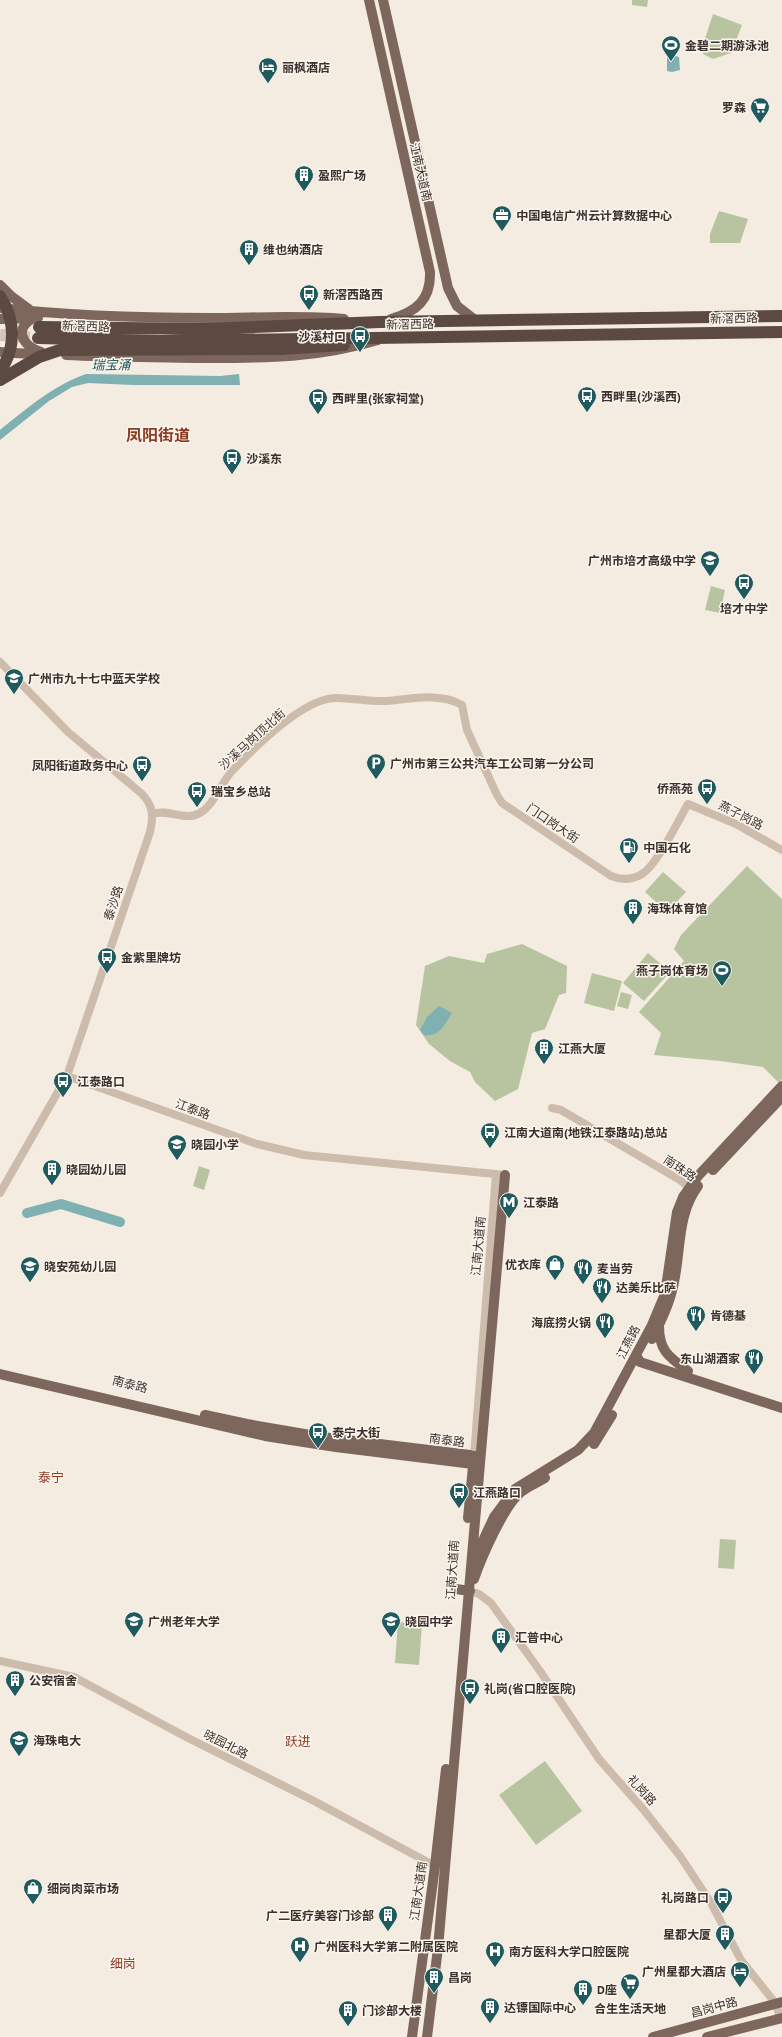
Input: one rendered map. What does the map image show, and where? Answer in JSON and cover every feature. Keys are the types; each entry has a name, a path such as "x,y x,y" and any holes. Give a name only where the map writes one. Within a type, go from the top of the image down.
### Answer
{"highway":[{"path":"0,296 10,316 12,334 10,351 0,371"},
{"name":"新滘西路","path":"36,324 78,329 207,329 380,322 782,316"},
{"name":"新滘西路","path":"36,324 161,341 780,332"},
{"path":"0,380 39,357 60,350 280,349 332,347 384,338"}],"main road":[{"name":"江南大道南","path":"36,324 86,316 210,318 300,317 380,322 406,315 417,308 429,288 430,272 369,0"},
{"name":"江南大道南","path":"383,0 448,288 457,306 475,320"},
{"path":"0,285 16,300 36,324"},
{"path":"0,308 36,324"},
{"path":"0,319 36,324"},
{"path":"36,324 28,321 23,329 23,340 28,347 50,355"},
{"path":"0,352 50,355 139,357 284,357 329,353 384,338"},
{"path":"0,359 17,353"},
{"name":"江燕路","path":"463,1590 481,1560 512,1501 520,1492 571,1464 588,1451 604,1430 640,1357 665,1294 677,1212 690,1189 782,1086"},
{"name":"江燕路","path":"463,1590 472,1566 501,1506 515,1489 526,1480 563,1461 586,1443 659,1325 672,1293 682,1223 690,1189 782,1096"},
{"name":"江南大道南","path":"412,2037 439,1866 500,1175"},
{"path":"659,1325 659,1336 663,1348 673,1360 688,1370"},
{"path":"640,1357 688,1370 782,1401"},
{"path":"640,1357 782,1408"},
{"name":"南泰路","path":"0,1368 259,1427 476,1460"},
{"name":"南泰路","path":"0,1374 265,1436 336,1447 476,1460"},
{"name":"江南大道南","path":"472,1566 476,1460"},
{"path":"475,1516 483,1522 492,1522"},
{"name":"江南大道南","path":"427,2037 438,1948 439,1866"},
{"name":"昌岗中路","path":"653,2037 779,2003"},
{"path":"430,2011 434,2037"},
{"path":"707,2037 781,2018"}],"street":[{"path":"0,662 68,732 141,793 149,801 152,814"},
{"name":"沙溪马岗顶北街","path":"152,814 160,812 189,817 200,812 210,803 224,780 233,770 284,722 314,704 335,698 371,702 429,698"},
{"name":"门口岗大街","path":"429,698 457,702 462,705 467,730 502,803 611,876 618,879 631,878 647,870 688,804"},
{"name":"燕子岗路","path":"688,804 736,824 782,850"},
{"name":"泰沙路","path":"0,1194 67,1076 150,832 152,814"},
{"name":"江泰路","path":"67,1076 257,1144 316,1157 500,1175"},
{"name":"南珠路","path":"552,1108 568,1113 690,1189 552,1108"},
{"name":"礼岗路","path":"463,1590 485,1598 494,1606 599,1759 643,1809 680,1856 711,1903 741,1960 779,2003 781,2018"},
{"name":"晓园北路","path":"0,1661 74,1677 188,1738 439,1866"}],"green space":[{"path":"632,0 648,0 647,7 632,5"},
{"path":"713,14 742,25 731,53 713,59 703,54 704,42"},
{"path":"719,211 748,219 740,243 710,243 710,234"},
{"path":"711,586 725,590 720,613 705,610"},
{"name":"燕子岗体育场","path":"747,866 782,899 782,1079 779,1083 763,1067 720,1061 654,1055 661,1033 639,1012 684,961 674,949 681,935"},
{"path":"663,872 686,892 667,912 645,892"},
{"path":"522,944 567,966 566,993 559,995 545,1029 532,1033 518,1089 495,1101 475,1082 470,1072 450,1061 429,1044 416,1025 425,966 449,956 484,963 487,954"},
{"path":"648,953 670,972 644,1001 623,983"},
{"path":"592,973 622,981 614,1011 584,1003"},
{"path":"621,992 632,995 628,1009 617,1006"},
{"path":"199,1166 210,1170 204,1190 193,1186"},
{"path":"720,1539 736,1540 734,1569 718,1568"},
{"path":"398,1622 422,1624 419,1665 395,1663"},
{"path":"545,1761 582,1811 536,1845 499,1795"}],"water":[{"path":"670,54 679,57 680,70 672,72 667,71 667,58"},
{"path":"86,374 220,376 239,374 240,385 133,385 88,383 72,387 49,401 0,440 0,430 30,406 63,384"},
{"path":"439,1006 452,1013 444,1026 438,1032 424,1035 420,1030 427,1017"}],"waterway":[{"path":"27,1213 61,1204 120,1222"}],"tunnel":[{"path":"0,335 38,338"}],"place":[{"name":"金碧二期游泳池","path":"671,62"},
{"name":"丽枫酒店","path":"268,84"},
{"name":"罗森","path":"760,124"},
{"name":"盈熙广场","path":"304,192"},
{"name":"中国电信广州云计算数据中心","path":"502,232"},
{"name":"维也纳酒店","path":"249,266"},
{"name":"新滘西路西","path":"309,311"},
{"name":"沙溪村口","path":"360,353"},
{"name":"西畔里(沙溪西)","path":"587,413"},
{"name":"西畔里(张家祠堂)","path":"318,415"},
{"name":"沙溪东","path":"232,475"},
{"name":"广州市培才高级中学","path":"710,577"},
{"name":"培才中学","path":"744,600"},
{"name":"广州市九十七中蓝天学校","path":"14,695"},
{"name":"广州市第三公共汽车工公司第一分公司","path":"376,780"},
{"name":"凤阳街道政务中心","path":"142,782"},
{"name":"侨燕苑","path":"707,805"},
{"name":"瑞宝乡总站","path":"197,808"},
{"name":"中国石化","path":"629,864"},
{"name":"海珠体育馆","path":"633,925"},
{"name":"金紫里牌坊","path":"107,974"},
{"name":"燕子岗体育场","path":"722,987"},
{"name":"江燕大厦","path":"544,1065"},
{"name":"江泰路口","path":"63,1098"},
{"name":"江南大道南(地铁江泰路站)总站","path":"490,1149"},
{"name":"晓园小学","path":"177,1161"},
{"name":"晓园幼儿园","path":"52,1186"},
{"name":"江泰路","path":"509,1219"},
{"name":"优衣库","path":"555,1281"},
{"name":"晓安苑幼儿园","path":"30,1283"},
{"name":"麦当劳","path":"583,1285"},
{"name":"达美乐比萨","path":"602,1304"},
{"name":"肯德基","path":"696,1332"},
{"name":"海底捞火锅","path":"605,1339"},
{"name":"东山湖酒家","path":"754,1375"},
{"name":"泰宁大街","path":"318,1449"},
{"name":"江燕路口","path":"459,1509"},
{"name":"广州老年大学","path":"134,1638"},
{"name":"晓园中学","path":"391,1638"},
{"name":"汇普中心","path":"501,1654"},
{"name":"公安宿舍","path":"15,1697"},
{"name":"礼岗(省口腔医院)","path":"470,1705"},
{"name":"海珠电大","path":"19,1757"},
{"name":"细岗肉菜市场","path":"33,1905"},
{"name":"礼岗路口","path":"723,1914"},
{"name":"广二医疗美容门诊部","path":"388,1932"},
{"name":"星都大厦","path":"725,1951"},
{"name":"广州医科大学第二附属医院","path":"300,1963"},
{"name":"南方医科大学口腔医院","path":"495,1968"},
{"name":"广州星都大酒店","path":"740,1988"},
{"name":"昌岗","path":"434,1994"},
{"name":"合生生活天地","path":"630,2000"},
{"name":"D座","path":"583,2006"},
{"name":"达镖国际中心","path":"490,2024"},
{"name":"门诊部大楼","path":"348,2027"}],"district":[{"name":"凤阳街道","path":"158,435"},
{"name":"泰宁","path":"51,1477"},
{"name":"跃进","path":"298,1741"},
{"name":"细岗","path":"123,1963"}],"water label":[{"name":"瑞宝涌","path":"111,365"}]}
